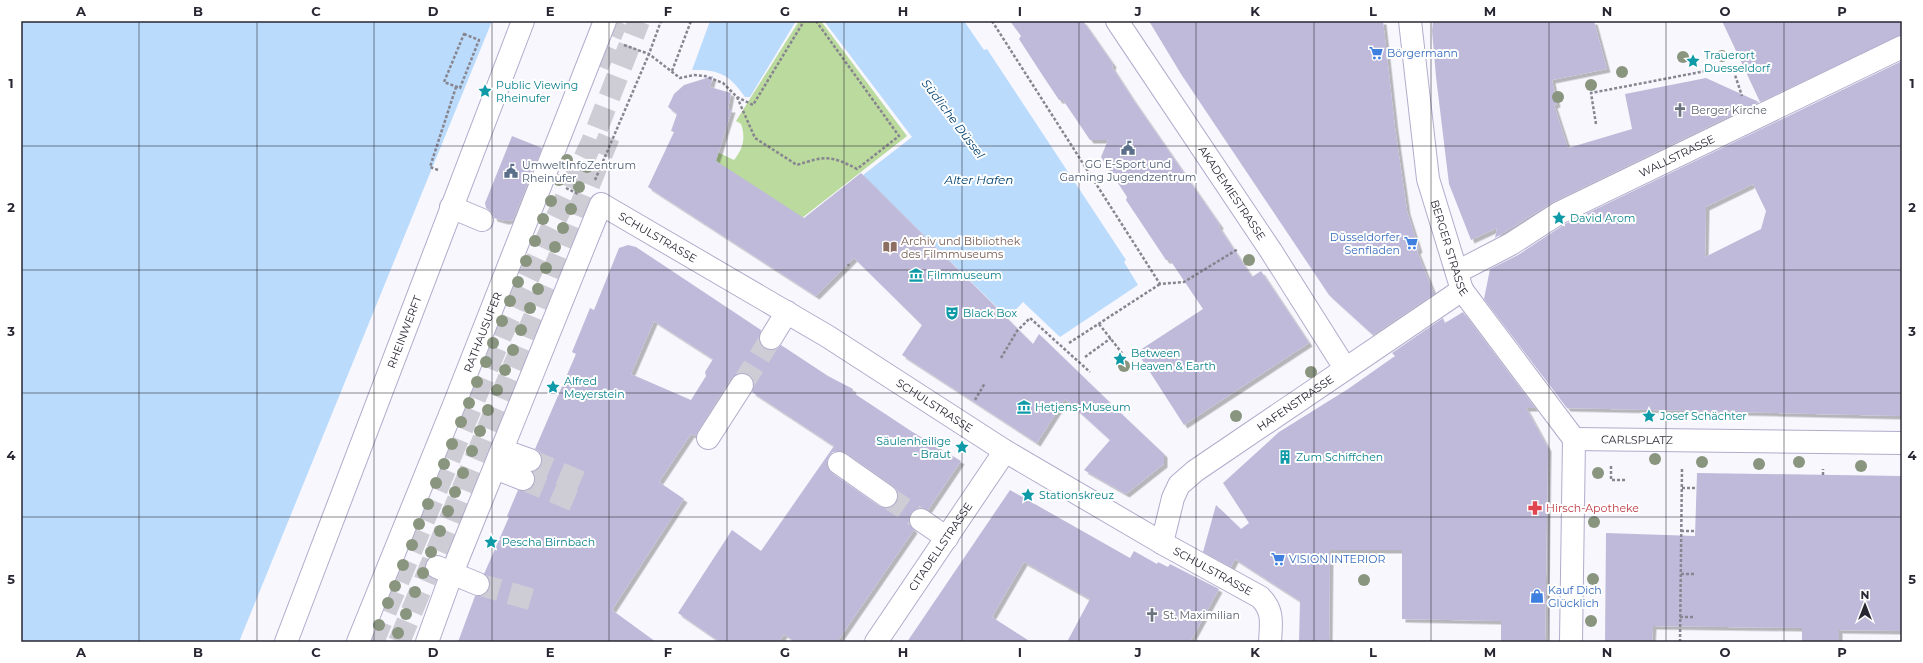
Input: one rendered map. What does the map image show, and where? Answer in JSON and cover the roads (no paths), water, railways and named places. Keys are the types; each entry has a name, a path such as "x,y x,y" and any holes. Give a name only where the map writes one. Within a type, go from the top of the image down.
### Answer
{"street":[{"name":"RHEINWERFT","path":"286,642 523,21"},
{"name":"AKADEMIESTRASSE","path":"1117,21 1271,251 1345,368"},
{"name":"BERGER STRASSE","path":"1410,21 1428,179 1460,281 1574,439"},
{"name":"RATHAUSUFER","path":"358,642 516,234 602,28"},
{"name":"WALLSTRASSE","path":"1460,281 1511,244 1559,213 1902,47"},
{"name":"SCHULSTRASSE","path":"498,459 601,204 788,312 1005,451 1162,543 1260,597 1268,605 1272,617 1270,642"},
{"path":"451,207 482,220"},
{"name":"HAFENSTRASSE","path":"1162,543 1173,498 1179,486 1195,471 1345,368 1460,281"},
{"path":"771,338 788,312"},
{"path":"708,438 742,385"},
{"path":"1571,642 1574,439"},
{"name":"CARLSPLATZ","path":"1574,439 1902,443"},
{"name":"CITADELLSTRASSE","path":"876,642 1005,451"},
{"path":"427,642 445,570 498,459 527,470"},
{"path":"839,463 886,496"},
{"path":"920,520 947,538"},
{"path":"445,570 478,584"}],"water":[{"path":"21,21 492,21 239,642 21,642"},
{"path":"710,21 796,21 750,97 745,97 734,83 723,75 717,72 692,70"},
{"name":"Alter Hafen","path":"824,21 964,21 984,50 987,49 1126,260 1124,262 1138,285 1060,337 1023,302 1008,318 863,175 912,137"}],"tunnel":[{"path":"598,66 617,21"},
{"path":"373,642 502,334 591,144 639,21"},
{"path":"399,642 609,137"},
{"path":"742,385 771,338"},
{"path":"530,460 588,485"},
{"path":"523,479 580,503"},
{"path":"886,496 921,520"},
{"path":"478,584 537,601"}],"place":[{"name":"Börgermann","path":"1376,53"},
{"name":"Trauerort Duesseldorf","path":"1693,61"},
{"name":"Public Viewing Rheinufer","path":"485,91"},
{"name":"Berger Kirche","path":"1680,110"},
{"name":"GG E-Sport und Gaming Jugendzentrum","path":"1128,148"},
{"name":"UmweltInfoZentrum Rheinufer","path":"511,171"},
{"name":"David Arom","path":"1559,218"},
{"name":"Düsseldorfer Senfladen","path":"1411,243"},
{"name":"Archiv und Bibliothek des Filmmuseums","path":"890,247"},
{"name":"Filmmuseum","path":"916,275"},
{"name":"Black Box","path":"952,313"},
{"name":"Between Heaven & Earth","path":"1120,359"},
{"name":"Alfred Meyerstein","path":"553,387"},
{"name":"Hetjens-Museum","path":"1024,407"},
{"name":"Josef Schächter","path":"1649,416"},
{"name":"Säulenheilige - Braut","path":"962,447"},
{"name":"Zum Schiffchen","path":"1285,457"},
{"name":"Stationskreuz","path":"1028,495"},
{"name":"Hirsch-Apotheke","path":"1535,508"},
{"name":"Pescha Birnbach","path":"491,542"},
{"name":"VISION INTERIOR","path":"1278,559"},
{"name":"Kauf Dich Glücklich","path":"1537,596"},
{"name":"St. Maximilian","path":"1152,615"}],"water label":[{"name":"Südliche Düssel","path":"953,119"}]}
